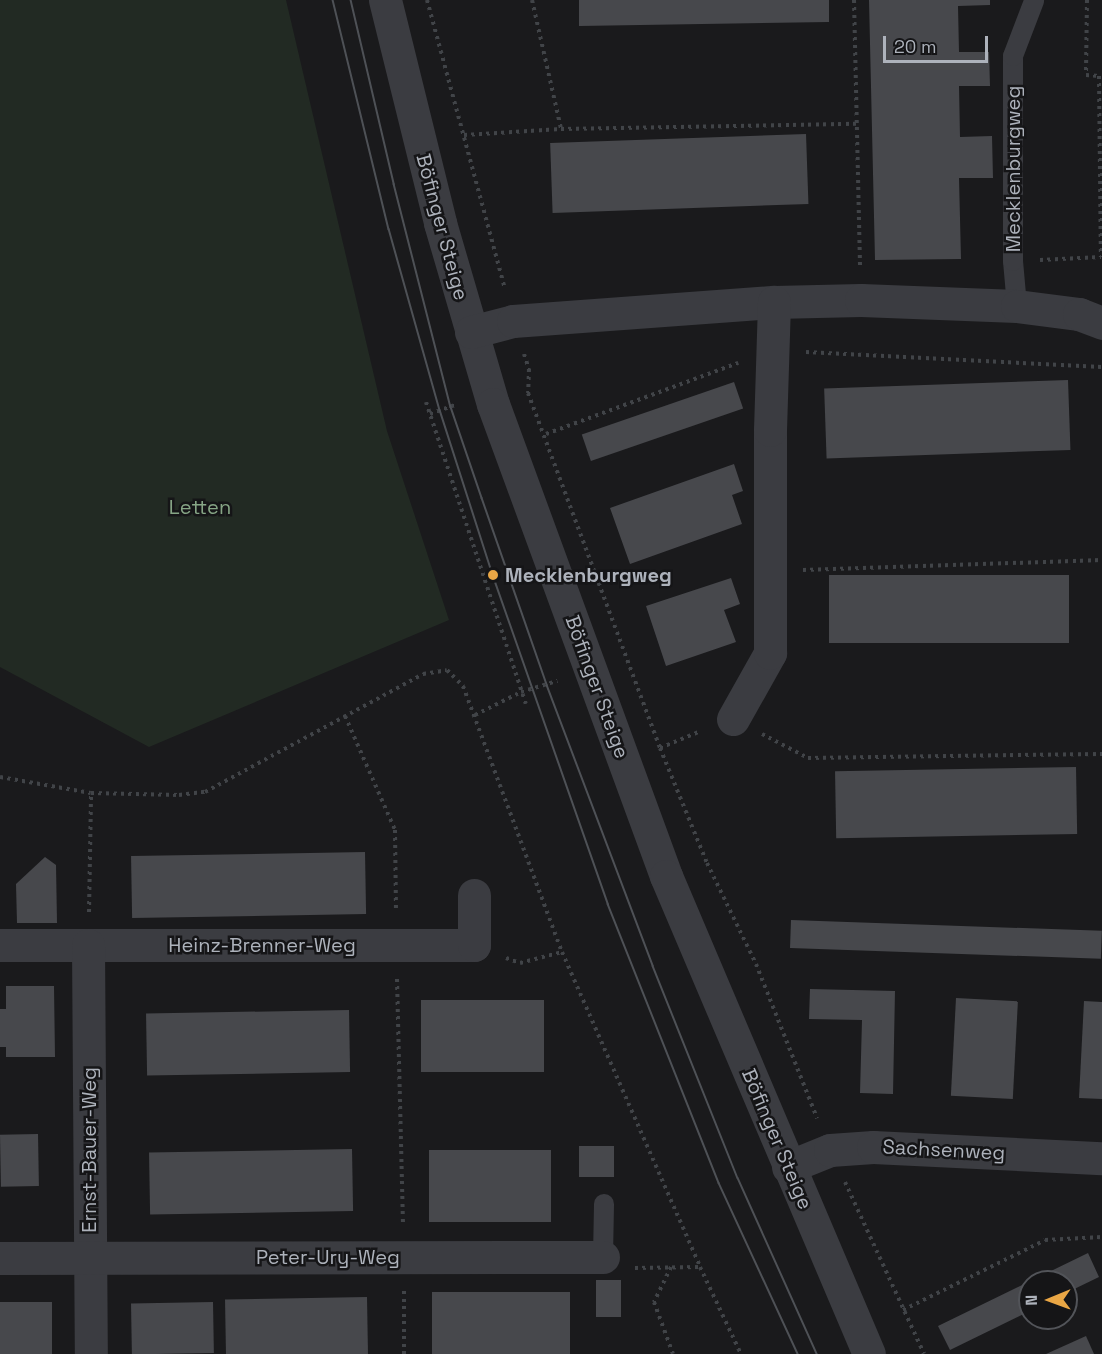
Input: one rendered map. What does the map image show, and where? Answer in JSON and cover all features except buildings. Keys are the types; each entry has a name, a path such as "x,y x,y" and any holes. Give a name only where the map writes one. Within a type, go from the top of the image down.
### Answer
{"street":[{"name":"Böfinger Steige","path":"385,0 440,223 493,404 666,876 869,1354"},
{"path":"471,332 513,321 774,302 861,300 1017,306 1079,314 1102,323"},
{"path":"733,719 770,653 770,430 774,302"},
{"path":"474,895 474,945"},
{"name":"Heinz-Brenner-Weg","path":"0,945 474,945"},
{"name":"Ernst-Bauer-Weg","path":"88,945 91,1354"},
{"name":"Sachsenweg","path":"788,1167 830,1150 873,1147 1102,1158"},
{"name":"Peter-Ury-Weg","path":"0,1258 603,1257"}],"lane":[{"name":"Mecklenburgweg","path":"1017,306 1013,261 1012,56 1034,1"},
{"path":"603,1257 604,1204"}],"path":[{"path":"427,0 513,321 529,369 528,393 546,434 660,748 707,862 756,964 830,1150 924,1354"},
{"path":"532,0 561,129"},
{"path":"854,0 861,300"},
{"path":"1013,261 1102,257 1099,76 1086,75 1087,0"},
{"path":"464,135 561,129 856,124"},
{"path":"546,434 774,350 1102,367"},
{"path":"426,402 526,704"},
{"path":"430,414 460,403"},
{"path":"769,571 1102,560"},
{"path":"0,777 91,793 179,795 205,792 423,674 447,670 463,686 562,951 700,1267 741,1354"},
{"path":"475,715 521,692 557,681"},
{"path":"345,716 395,830 404,1354"},
{"path":"660,748 733,719 808,758 1102,754"},
{"path":"88,945 91,793"},
{"path":"474,945 520,963 562,951"},
{"path":"903,1310 1046,1240 1102,1237"},
{"path":"603,1257 635,1268 700,1267"},
{"path":"671,1267 654,1302 673,1354"}],"green space":[{"name":"Letten","path":"0,0 286,0 387,431 449,620 149,747 0,667"}],"tram line":[{"path":"333,0 389,229 440,410 493,575 608,904 719,1183 798,1354"},
{"path":"351,0 394,184 451,407 482,498 547,685 653,966 738,1178 817,1354"}],"place":[{"name":"Mecklenburgweg","path":"493,575"}]}
